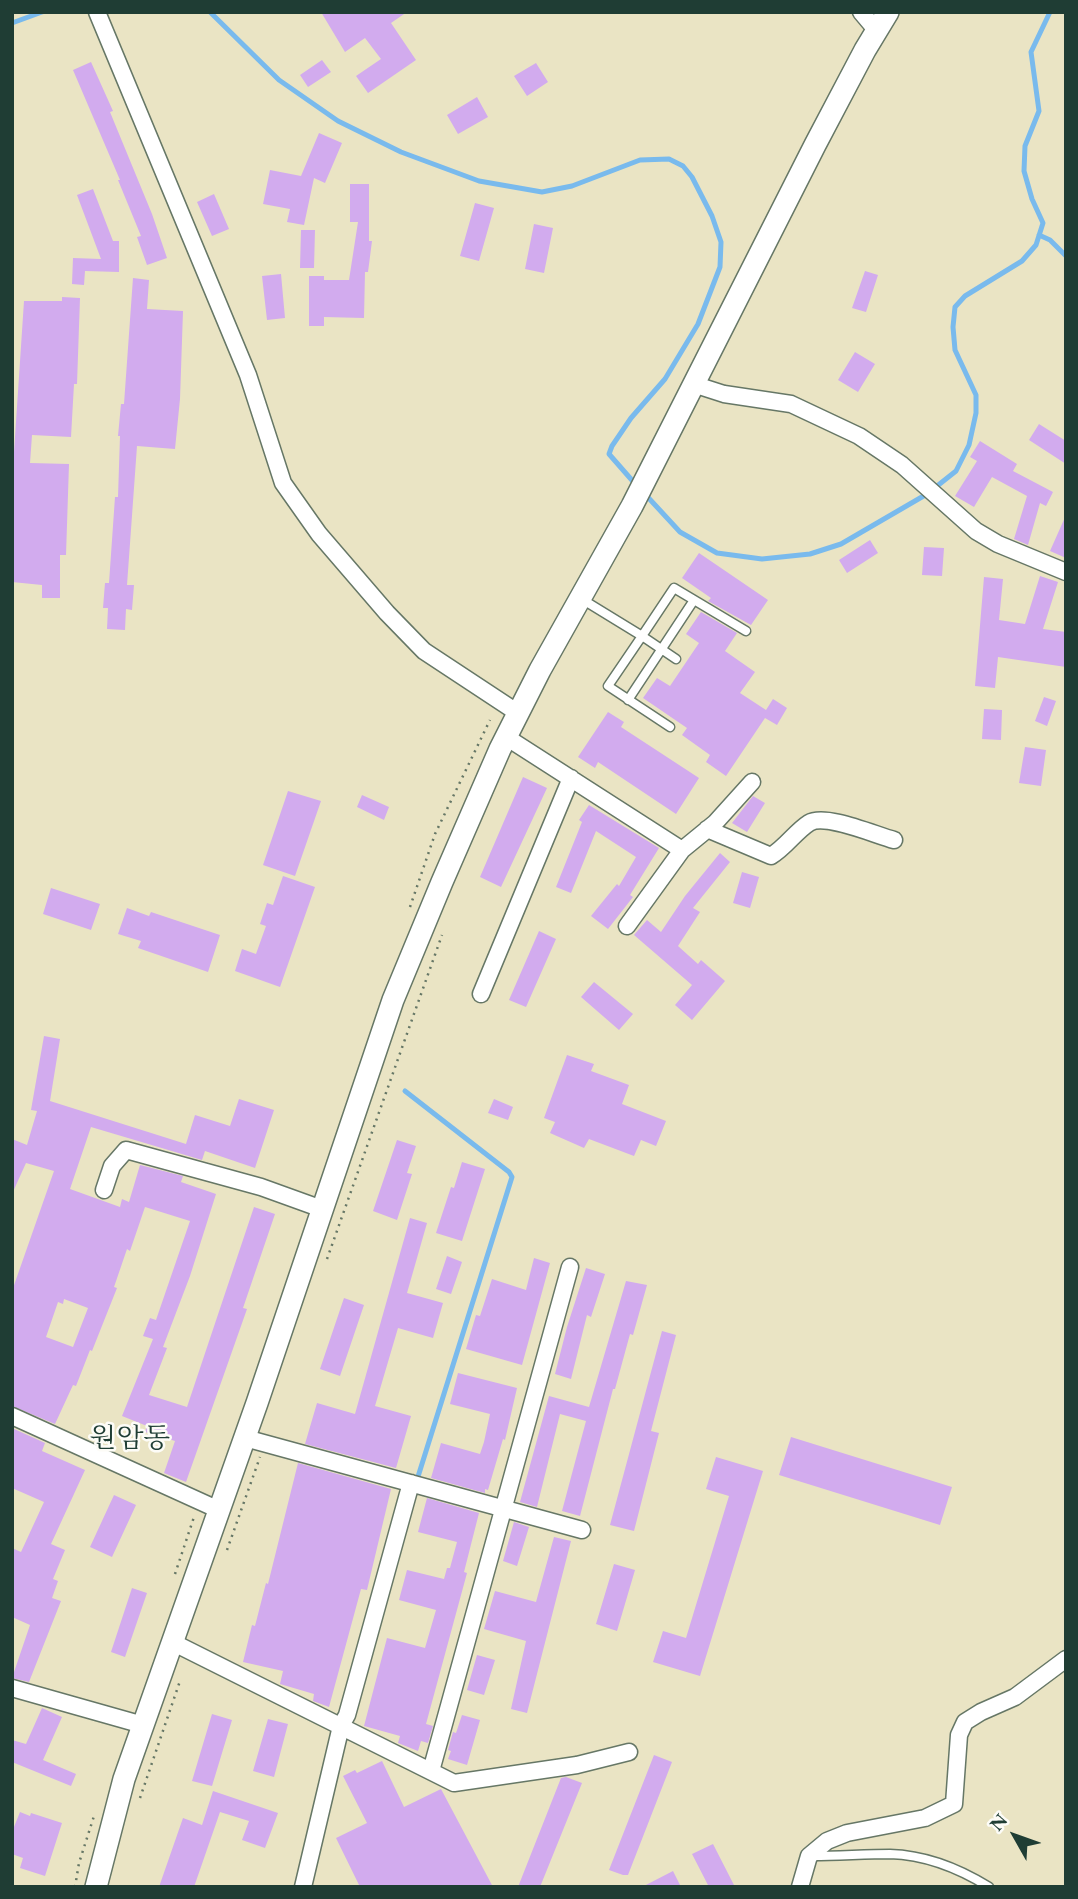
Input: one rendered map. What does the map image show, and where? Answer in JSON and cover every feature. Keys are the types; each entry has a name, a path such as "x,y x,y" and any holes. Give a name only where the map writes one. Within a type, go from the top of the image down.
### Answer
{"main road":[{"path":"96,1887 124,1780 143,1725 181,1647 219,1510 255,1441 322,1209 393,1000 471,813 518,713 632,506 815,145 888,12"}],"street":[{"path":"97,12 248,375 283,483 319,534 387,613 424,651 518,713"},
{"path":"861,12 877,31"},
{"path":"695,385 724,394 791,404 859,436 902,465 976,531 998,544 1066,572"},
{"path":"506,737 682,850"},
{"path":"481,994 571,778"},
{"path":"627,926 682,850 707,829 752,782"},
{"path":"707,829 771,856 815,820 856,828 894,840"},
{"path":"104,1190 112,1166 127,1150 261,1187 322,1209"},
{"path":"431,1771 570,1267"},
{"path":"12,1416 219,1510"},
{"path":"255,1441 582,1530"},
{"path":"303,1887 341,1726 411,1483"},
{"path":"181,1647 454,1783 577,1765 629,1752"},
{"path":"800,1887 809,1856 827,1841 847,1832 925,1818 954,1804 959,1735 965,1722 1015,1697 1066,1659"},
{"path":"12,1688 143,1725"}],"lane":[{"path":"670,727 608,687 674,588 747,631"},
{"path":"580,598 676,659"},
{"path":"628,700 694,600"},
{"path":"809,1856 892,1854 966,1872 989,1887"}],"path":[{"path":"326,1263 443,931"},
{"path":"223,1560 255,1441"},
{"path":"136,1809 181,1647"}],"building":[{"path":"321,12 407,12 391,23 416,60 368,93 356,76 381,59 365,38 345,52"},
{"path":"322,60 331,72 308,87 300,75"},
{"path":"91,62 113,111 110,112 167,258 147,265 137,237 141,236 120,180 73,70"},
{"path":"536,63 548,82 527,96 514,76"},
{"path":"477,97 488,117 458,134 447,115"},
{"path":"319,133 342,143 325,183 314,178 304,225 287,222 290,209 263,204 270,170 301,176"},
{"path":"350,184 369,184 369,241 372,241 368,272 365,272 364,318 324,317 324,326 309,326 309,276 324,276 324,280 349,280 358,222 350,222"},
{"path":"93,189 113,241 119,241 119,272 85,271 84,285 72,284 73,258 101,259 77,195"},
{"path":"214,194 229,229 212,236 197,202"},
{"path":"475,203 494,208 479,261 460,256"},
{"path":"534,224 553,228 544,273 525,269"},
{"path":"301,230 315,230 314,268 300,268"},
{"path":"865,271 878,275 866,312 852,308"},
{"path":"281,274 285,318 267,320 262,276"},
{"path":"133,278 149,280 147,309 183,311 175,449 137,446 127,585 134,585 132,610 126,609 125,630 107,629 108,608 103,608 105,583 109,583 115,497 118,497 118,436 121,404 124,404"},
{"path":"62,297 80,298 77,384 74,384 71,437 32,435 30,463 69,464 66,555 60,555 60,598 42,598 42,585 12,582 12,452 24,301 62,301"},
{"path":"855,352 875,364 858,392 838,380"},
{"path":"1039,424 1066,441 1066,464 1029,440"},
{"path":"980,441 1017,464 1013,471 1053,492 1046,506 1040,503 1028,545 1014,539 1027,496 992,477 974,507 955,496 977,461 970,457"},
{"path":"1066,515 1066,558 1050,551"},
{"path":"870,540 878,553 847,573 839,560"},
{"path":"924,547 944,548 942,576 922,575"},
{"path":"699,553 768,600 751,625 708,601 711,598 682,578"},
{"path":"1040,576 1058,582 1043,629 1066,632 1066,667 998,657 995,688 975,686 984,577 1003,579 999,620 1025,624"},
{"path":"701,612 737,633 725,651 755,672 740,693 766,710 773,699 787,708 777,725 765,718 726,776 706,762 710,755 682,735 687,728 643,698 657,678 670,686 699,643 686,634"},
{"path":"1044,697 1056,701 1047,726 1035,721"},
{"path":"984,709 1002,710 1001,740 982,739"},
{"path":"608,712 624,722 621,727 699,778 676,814 598,762 595,768 578,757"},
{"path":"1025,747 1046,750 1041,786 1019,783"},
{"path":"523,777 547,788 501,887 480,877"},
{"path":"288,791 321,801 295,876 263,865"},
{"path":"362,795 389,807 384,820 357,807"},
{"path":"753,796 765,803 747,832 732,823"},
{"path":"589,805 659,848 630,895 633,897 608,929 591,916 617,884 619,886 636,857 596,831 571,893 556,887 582,822 579,820"},
{"path":"720,853 730,862 693,908 700,912 678,946 698,964 701,960 725,981 692,1020 675,1005 692,985 634,935 647,920 661,932 685,896"},
{"path":"742,872 759,877 750,908 733,903"},
{"path":"283,876 315,887 280,987 235,971 242,949 256,954 266,926 260,924 267,903 273,905"},
{"path":"51,888 100,904 91,930 43,914"},
{"path":"127,908 149,916 151,912 220,935 208,972 138,948 141,941 118,934"},
{"path":"539,931 556,939 526,1007 509,1000"},
{"path":"594,982 633,1014 619,1030 581,997"},
{"path":"44,1036 60,1039 50,1101 186,1144 195,1115 230,1126 239,1099 274,1110 255,1168 205,1151 202,1160 91,1127 70,1189 120,1207 122,1199 129,1202 140,1165 183,1176 181,1182 216,1194 190,1276 163,1347 167,1348 149,1395 187,1407 254,1207 275,1214 243,1308 247,1309 186,1482 164,1473 175,1441 145,1432 147,1426 122,1416 153,1339 143,1336 150,1318 156,1320 190,1221 145,1207 130,1251 127,1249 114,1287 117,1288 92,1351 90,1350 76,1386 73,1385 55,1424 12,1406 12,1291 54,1171 26,1163 12,1194 12,1139 27,1145 37,1111 31,1110","holes":["64,1299 88,1308 73,1347 46,1337 58,1302 63,1304"]},
{"path":"567,1055 594,1064 591,1071 629,1085 622,1104 666,1121 656,1146 641,1140 634,1156 589,1139 584,1148 550,1133 555,1122 544,1118"},
{"path":"494,1099 513,1107 508,1120 488,1113"},
{"path":"397,1140 416,1146 407,1173 412,1174 397,1220 373,1211"},
{"path":"462,1162 485,1169 462,1241 436,1233"},
{"path":"410,1218 427,1223 407,1293 443,1303 433,1338 398,1328 375,1406 411,1416 396,1468 305,1444 317,1403 355,1414"},
{"path":"447,1256 462,1262 451,1294 436,1289"},
{"path":"534,1258 550,1263 522,1365 466,1349 476,1315 480,1316 492,1279 526,1290"},
{"path":"586,1268 605,1274 591,1317 587,1315 571,1379 555,1374"},
{"path":"626,1281 647,1285 633,1335 630,1334 613,1389 580,1516 562,1511 586,1421 560,1414 537,1507 520,1502 549,1396 589,1407"},
{"path":"344,1298 364,1305 340,1376 320,1369"},
{"path":"662,1331 676,1335 651,1431 659,1433 634,1531 610,1525"},
{"path":"458,1373 517,1388 505,1440 503,1439 485,1493 431,1478 441,1443 480,1454 484,1442 490,1414 450,1404"},
{"path":"12,1428 45,1443 42,1451 85,1470 51,1544 65,1550 53,1579 58,1581 52,1598 61,1601 29,1682 12,1678 30,1625 12,1617 12,1548 21,1552 44,1502 12,1488"},
{"path":"791,1437 952,1487 940,1525 779,1475"},
{"path":"716,1457 763,1471 700,1676 653,1662 663,1631 686,1638 729,1496 706,1489"},
{"path":"298,1463 391,1489 367,1590 361,1589 329,1707 313,1701 314,1694 280,1684 283,1671 243,1662 252,1625 255,1626 266,1583 268,1584"},
{"path":"114,1495 136,1505 112,1557 90,1547"},
{"path":"427,1498 479,1513 464,1572 467,1573 426,1724 433,1726 428,1743 421,1741 418,1751 398,1743 400,1736 364,1726 387,1638 425,1648 436,1610 399,1600 407,1570 444,1579 447,1568 450,1568 457,1542 418,1532"},
{"path":"514,1522 529,1527 517,1566 503,1561"},
{"path":"554,1537 571,1541 527,1713 511,1709 526,1641 484,1629 495,1591 536,1602"},
{"path":"614,1564 635,1570 617,1631 596,1624"},
{"path":"132,1588 147,1593 125,1657 111,1652"},
{"path":"477,1655 495,1660 484,1695 467,1690"},
{"path":"42,1708 62,1717 43,1760 76,1774 71,1786 12,1762 12,1740 26,1744"},
{"path":"212,1714 232,1720 212,1786 192,1781"},
{"path":"462,1715 480,1720 467,1765 448,1759 453,1732 456,1733"},
{"path":"268,1719 288,1724 274,1777 253,1771"},
{"path":"654,1755 672,1762 628,1875 623,1875 609,1870"},
{"path":"382,1761 404,1807 441,1789 493,1887 360,1887 336,1838 367,1823 343,1776 355,1770 357,1773"},
{"path":"566,1777 582,1783 540,1887 518,1887 561,1778"},
{"path":"213,1791 278,1813 265,1848 242,1840 249,1821 220,1812 194,1887 159,1887 183,1818 202,1825"},
{"path":"20,1812 62,1823 45,1876 20,1868 23,1858 12,1854 12,1832"},
{"path":"713,1844 735,1887 709,1887 692,1854"},
{"path":"673,1871 681,1887 642,1887"}],"waterway":[{"path":"12,23 42,12"},
{"path":"210,12 279,80 338,121 401,152 479,181 542,192 572,186 640,160 669,159 683,166 692,177 712,216 721,242 720,267 698,324 665,379 631,418 612,446 609,454 637,486"},
{"path":"644,493 680,532 717,553 762,559 810,554 841,544 927,494 956,471 969,445 976,413 976,395 955,350 955,307 965,296 1022,261 1036,245 1043,223 1024,171 1025,146 1039,111 1031,52 1050,12"},
{"path":"1039,235 1050,240 1066,256"},
{"path":"405,1091 512,1177 416,1483"}],"district":[{"name":"원암동","path":"130,1439"}]}
